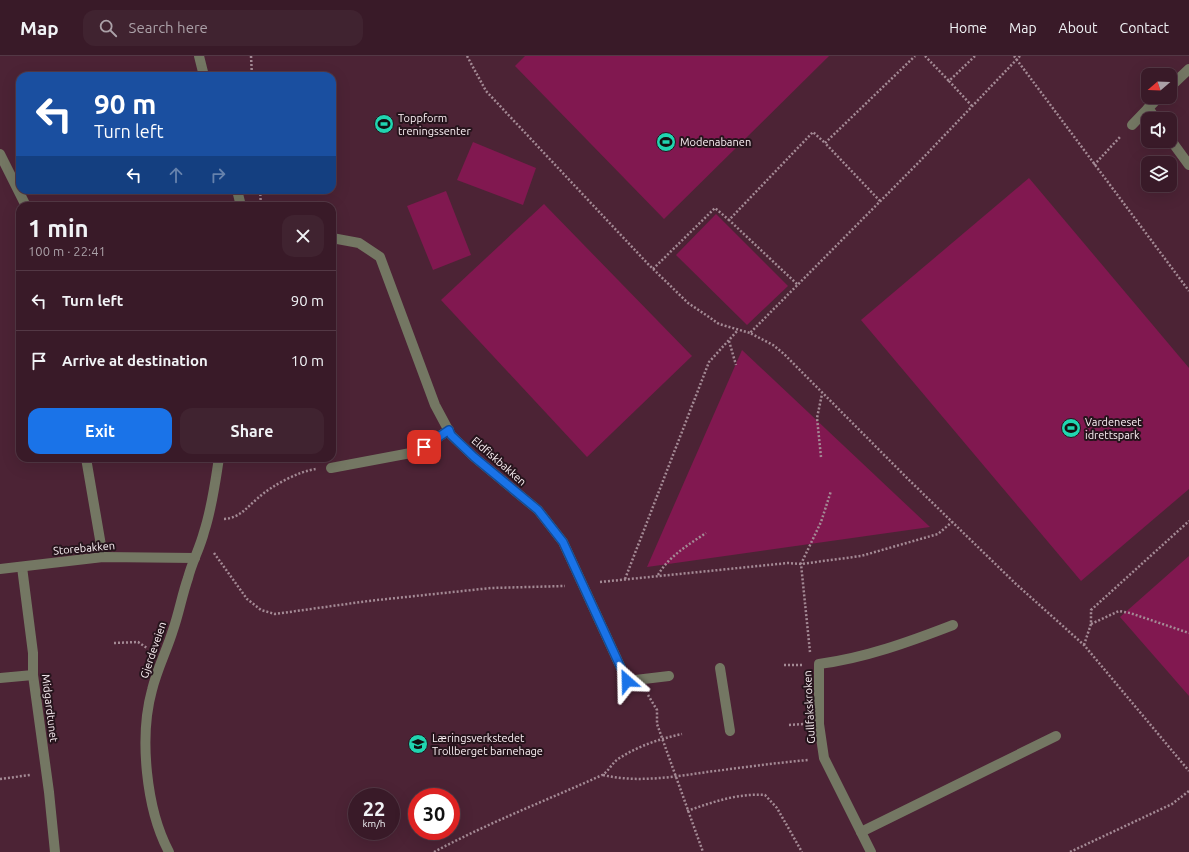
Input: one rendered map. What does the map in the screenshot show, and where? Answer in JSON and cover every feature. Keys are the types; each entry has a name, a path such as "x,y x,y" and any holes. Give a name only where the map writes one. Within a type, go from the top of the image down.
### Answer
{"street":[{"path":"199,56 203,72"},
{"path":"1177,80 1189,69"},
{"path":"1132,125 1152,104"},
{"path":"1148,108 1151,112"},
{"path":"1177,148 1189,165"},
{"path":"0,154 16,186"},
{"name":"Eldfiskbakken","path":"336,239 359,243 380,258 435,405 451,435 474,457 538,510 563,542 627,681"},
{"path":"331,468 416,452 449,430"},
{"path":"87,462 102,557"},
{"name":"Gjerdeveien","path":"169,852 158,827 148,781 145,735 147,711 151,691 173,631 188,576 205,532 214,493 218,462"},
{"name":"Storebakken","path":"0,569 102,557 195,558"},
{"name":"Midgardtunet","path":"22,567 33,653 33,675 55,852"},
{"name":"Gullfakskroken","path":"870,852 824,758 819,724 819,664 846,660 896,646 953,625"},
{"path":"720,668 730,731"},
{"path":"0,678 33,675"},
{"path":"627,681 669,676"},
{"path":"861,832 1056,736"}],"path":[{"path":"251,56 252,72"},
{"path":"467,56 486,91 653,270 688,303 719,324 750,333 773,345 784,354 1021,589 1084,645 1189,771"},
{"path":"825,143 915,56"},
{"path":"925,56 972,106"},
{"path":"949,82 975,56"},
{"path":"1014,56 1189,291"},
{"path":"750,333 1020,56"},
{"path":"1094,165 1132,125"},
{"path":"729,220 813,132 880,201"},
{"path":"653,270 715,208 797,284"},
{"path":"625,579 708,362 738,330"},
{"path":"729,340 736,365"},
{"path":"821,456 817,418 822,393"},
{"path":"222,520 230,519 242,514 258,497 299,473 331,468"},
{"path":"810,658 801,564 821,522 831,491"},
{"path":"1084,645 1091,624 1091,610 1189,521"},
{"path":"214,553 247,599 261,610 275,614 368,601 491,588 564,586 657,575 788,563 801,564 861,556 938,534 952,522"},
{"path":"657,575 662,567 678,552 706,533"},
{"path":"1091,624 1119,611 1130,613 1189,633"},
{"path":"114,643 138,642 147,648"},
{"path":"627,681 649,696 656,710 657,724 703,852"},
{"path":"789,725 806,724"},
{"path":"434,852 547,798 603,775 616,761 629,752 662,738 682,734"},
{"path":"603,775 616,778 637,779 677,777 824,758"},
{"path":"0,779 46,772"},
{"path":"1070,852 1172,804 1189,790"},
{"path":"687,811 729,798 750,794 765,795 777,808 802,852"}],"shaded area":[{"name":"Modenabanen","path":"525,56 829,56 664,219 515,66"},
{"path":"473,142 536,168 523,205 457,180"},
{"name":"Vardeneset idrettspark","path":"1029,178 1189,368 1189,489 1081,581 861,320"},
{"path":"446,191 471,255 433,270 407,206"},
{"path":"544,204 692,356 587,457 441,300"},
{"path":"716,214 788,286 747,325 676,255"},
{"path":"742,350 930,527 647,567"},
{"path":"1189,556 1189,696 1120,617"}],"place":[{"name":"Toppform treningssenter","path":"384,124"},
{"name":"Modenabanen","path":"666,142"},
{"name":"Vardeneset idrettspark","path":"1071,428"},
{"name":"Læringsverkstedet Trollberget barnehage","path":"418,744"}],"route":[{"path":"424,447 449,430 451,435 474,457 538,510 563,542 627,681"}]}
